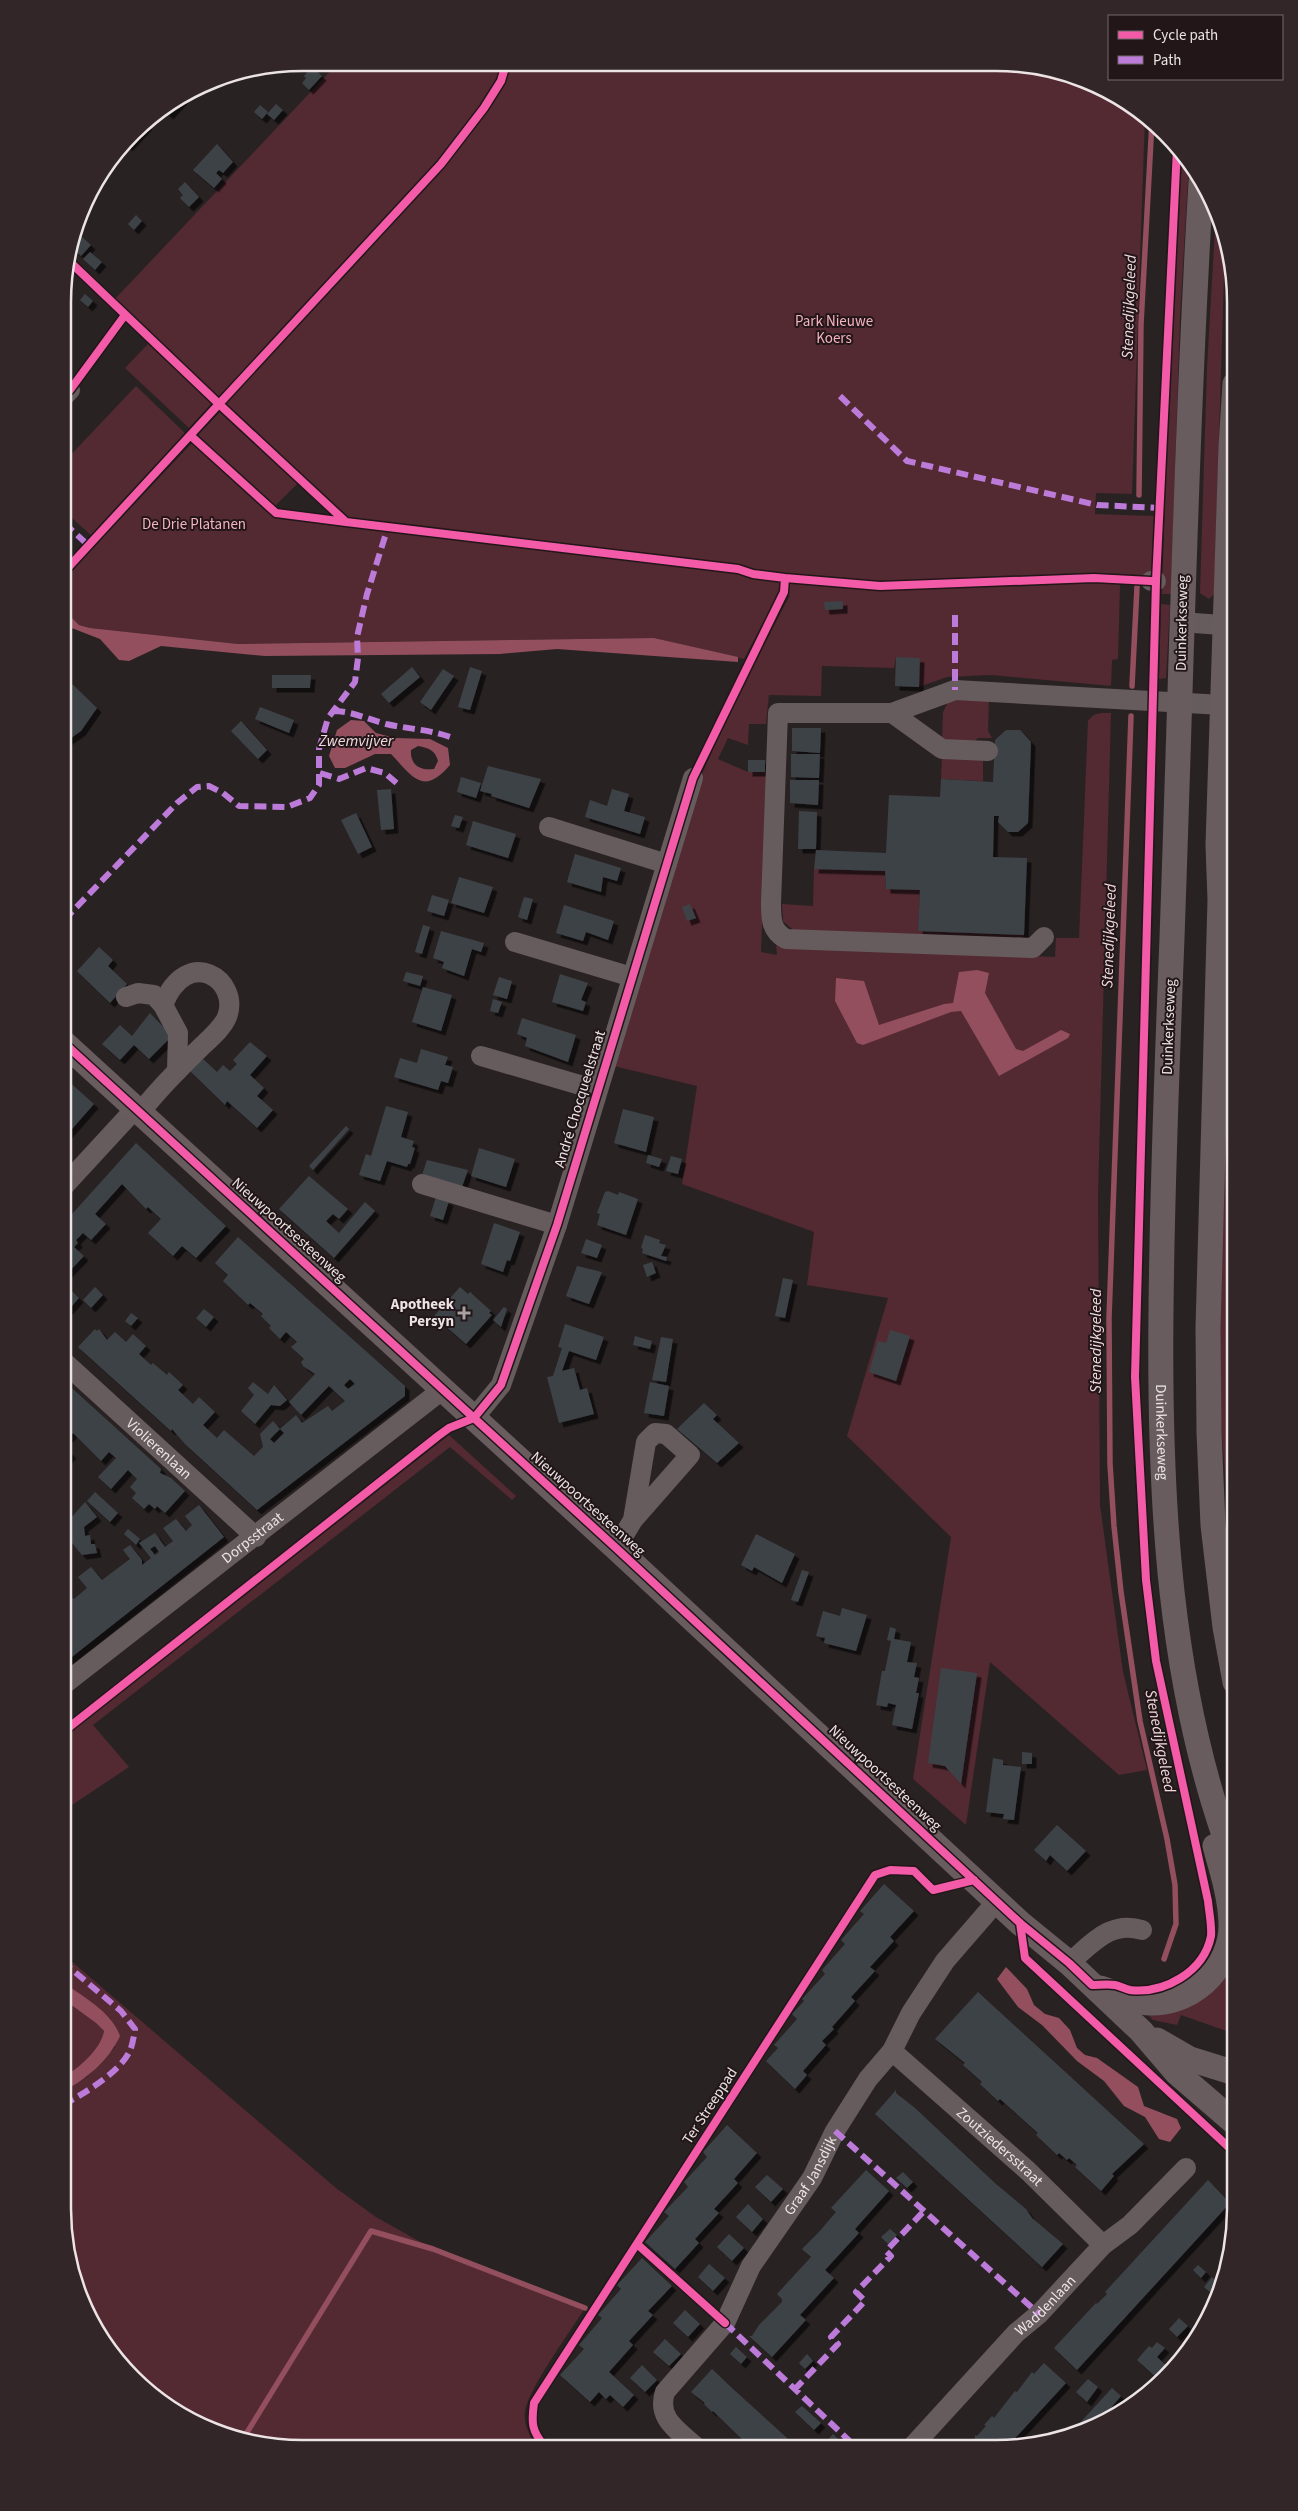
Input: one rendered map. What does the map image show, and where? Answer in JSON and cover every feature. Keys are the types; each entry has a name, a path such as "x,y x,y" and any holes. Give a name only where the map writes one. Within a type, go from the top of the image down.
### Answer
{"main road":[{"name":"Duinkerkseweg","path":"1200,195 1188,436 1181,703 1161,1232 1160,1404 1170,1565 1177,1627 1191,1706 1210,1789 1227,1841"},
{"path":"1227,659 1223,705 1218,845 1220,900 1208,1328 1213,1525 1227,1638"},
{"name":"Nieuwpoortsesteenweg","path":"71,1049 616,1548 1020,1923 1069,1963 1141,2031 1177,2073 1227,2116"},
{"path":"1191,1706 1197,1778 1227,1893"},
{"path":"1092,1985 1141,2002 1174,2000 1202,1986 1218,1969 1227,1951"},
{"name":"Nieuwpoortsesteenweg","path":"1141,2031 1190,2059 1227,2071"}],"street":[{"path":"1182,622 1227,625"},
{"path":"1044,937 1033,948 786,939 775,930 771,921 771,902 778,713 892,713 956,690 1223,705"},
{"path":"892,713 942,749 988,751"},
{"name":"André Chocqueelstraat","path":"474,1418 501,1385 556,1225 693,778"},
{"path":"549,827 667,864"},
{"path":"515,942 632,977"},
{"path":"71,1179 213,1035 226,1017 228,1005 226,989 213,976 202,971 189,972 176,982 167,993 163,1005"},
{"path":"126,997 138,993 154,995 163,1005 178,1033 177,1071"},
{"path":"480,1056 597,1090"},
{"path":"422,1184 556,1225"},
{"name":"Violierenlaan","path":"71,1368 256,1537"},
{"name":"Dorpsstraat","path":"71,1679 256,1537 442,1390"},
{"path":"616,1548 633,1520"},
{"name":"Graaf Jansdijk","path":"688,2440 669,2422 663,2412 662,2402 665,2392 725,2323 751,2266 812,2178 835,2131 868,2079 892,2050 911,2013 945,1961 997,1901"},
{"path":"1069,1963 1113,1928 1129,1926 1142,1930"},
{"name":"Zoutziedersstraat","path":"892,2050 1028,2170 1103,2246"},
{"name":"Waddenlaan","path":"918,2440 1016,2333 1040,2314 1103,2246 1130,2225 1186,2168"}],"green space":[{"name":"Park Nieuwe Koers","path":"330,71 996,71 1026,73 1055,79 1098,95 1124,110 1145,126 1132,494 1096,493 1095,514 1154,516 1152,586 1120,585 1118,659 1112,660 1111,686 991,675 947,677 919,687 920,659 896,657 894,668 822,666 821,696 769,695 766,724 749,724 748,745 728,738 718,759 748,772 768,772 761,952 777,955 776,944 1055,957 1056,938 1079,938 1088,721 1095,715 1111,713 1098,1195 1100,1505 1123,1672 1147,1770 1119,1775 990,1662 966,1825 913,1779 951,1537 847,1436 888,1298 807,1285 814,1232 682,1184 697,1086 614,1066 698,783 732,707 790,595 778,595 744,659 654,638 238,644 90,628 79,625 71,617 71,571 192,443 277,518 358,527 114,300"},
{"path":"1180,164 1188,175 1180,317 1171,594 1162,594 1169,368"},
{"path":"1215,231 1224,266 1224,277 1214,594 1209,599 1200,593 1207,367"},
{"path":"148,344 212,403 189,428 125,368"},
{"name":"De Drie Platanen","path":"136,386 185,433 91,535 71,517 71,455"},
{"path":"220,412 298,483 274,507 198,435"},
{"path":"1161,604 1170,605 1166,678 1159,679"},
{"path":"958,700 989,701 988,731 992,738 978,738 971,744 942,742 943,712 948,702"},
{"path":"942,756 983,757 983,781 941,779"},
{"path":"814,869 885,871 886,889 920,890 918,931 1024,935 1023,940 797,933 783,921 782,904 813,906"},
{"path":"1227,1066 1227,1497 1220,1412 1219,1331"},
{"path":"449,1435 516,1496 512,1500 450,1447 93,1725 129,1767 71,1806 71,1731"},
{"path":"71,1961 336,2188 376,2217 433,2249 585,2308 551,2359 528,2400 525,2421 533,2440 302,2440 272,2438 243,2432 200,2416 174,2401 139,2372 110,2337 95,2311 79,2268 73,2239 71,2209 71,2086 87,2077 115,2047 105,2014 71,1988"},
{"path":"1227,1965 1227,2031 1181,2015 1177,2025 1153,2020 1143,2010"},
{"path":"71,2005 104,2031 94,2051 71,2072"}],"water":[{"path":"71,617 79,625 90,628 238,644 654,638 738,657 738,662 557,649 500,654 265,656 161,646 129,661 119,660 100,639 71,628"},
{"name":"Zwemvijver","path":"351,720 364,721 376,733 395,738 430,739 448,748 450,765 441,775 432,780 425,781 418,780 412,776 391,754 375,754 345,768 335,768 329,756 337,730","holes":["418,746 431,750 435,754 438,761 434,769 420,768 414,763 411,750"]},
{"path":"977,970 989,973 985,993 1016,1049 1023,1051 1061,1030 1070,1034 1068,1038 999,1076 961,1011 951,1012 863,1045 857,1043 835,1001 836,978 864,981 879,1025 944,1004 953,1003 959,972"},
{"path":"1006,1967 1027,1989 1034,2005 1045,2014 1059,2018 1070,2030 1077,2048 1085,2055 1097,2058 1138,2087 1144,2106 1177,2119 1181,2128 1170,2142 1159,2139 1145,2117 1124,2106 1104,2081 1077,2061 1042,2025 1018,2007 997,1979"},
{"path":"71,1988 103,2012 116,2027 120,2036 103,2061 88,2075 71,2087 71,2072 88,2058 102,2038 104,2031 71,2005"}],"building":[{"path":"308,71 316,71 322,76 309,90 302,83 306,78 304,76"},
{"path":"276,104 283,110 274,120 267,114"},
{"path":"260,105 268,112 262,119 254,112"},
{"path":"217,144 233,162 223,173 219,170 216,173 222,179 214,188 193,170"},
{"path":"185,182 199,197 189,207 180,198 183,195 178,189"},
{"path":"136,215 142,221 134,230 128,224"},
{"path":"81,236 91,245 81,256 77,252"},
{"path":"90,252 102,262 95,270 83,259"},
{"path":"85,294 93,301 88,307 80,300"},
{"path":"843,601 843,609 825,610 824,602"},
{"path":"896,657 920,658 919,687 895,686"},
{"path":"412,667 420,677 389,703 381,694"},
{"path":"470,667 482,671 470,710 458,707"},
{"path":"443,669 454,676 431,710 420,702"},
{"path":"272,675 311,675 310,688 272,688"},
{"path":"71,683 97,708 81,731 71,738"},
{"path":"260,707 294,720 289,733 255,719"},
{"path":"241,721 267,750 258,759 231,731"},
{"path":"792,728 821,728 820,753 792,751"},
{"path":"1006,730 1020,730 1031,742 1028,823 1018,832 1008,832 998,822 999,816 994,816 993,857 1027,858 1024,935 918,931 920,890 886,889 885,871 814,869 816,850 886,853 889,795 940,797 941,779 993,782 995,740"},
{"path":"791,754 820,754 819,778 791,777"},
{"path":"748,760 765,760 765,772 748,772"},
{"path":"488,766 541,779 529,808 480,791"},
{"path":"461,777 481,783 476,798 457,792"},
{"path":"790,780 819,780 818,805 790,803"},
{"path":"391,789 394,829 381,830 377,790"},
{"path":"612,789 629,794 624,811 645,817 640,834 585,817 590,800 607,806"},
{"path":"799,811 817,812 816,849 798,849"},
{"path":"356,813 372,847 358,854 341,820"},
{"path":"455,815 463,817 459,828 451,826"},
{"path":"473,821 516,834 508,858 466,845"},
{"path":"575,854 621,868 617,881 603,877 601,892 567,882"},
{"path":"459,877 493,887 484,913 451,903"},
{"path":"432,895 449,900 444,916 427,911"},
{"path":"524,897 533,899 527,920 518,917"},
{"path":"690,904 696,918 687,921 682,907"},
{"path":"564,905 614,921 608,940 586,932 583,941 556,933"},
{"path":"423,925 430,927 422,954 415,952"},
{"path":"441,931 484,943 481,952 472,949 464,976 442,968 444,962 433,958"},
{"path":"99,947 113,960 108,966 127,984 110,1003 77,971"},
{"path":"406,972 423,976 420,986 403,981"},
{"path":"560,974 588,983 581,1000 586,1002 583,1011 552,1002"},
{"path":"499,977 512,981 507,999 493,995"},
{"path":"423,987 452,995 441,1031 412,1022"},
{"path":"493,999 502,1002 498,1013 490,1011"},
{"path":"150,1013 172,1036 149,1059 134,1045 120,1060 102,1044 120,1025 132,1036"},
{"path":"522,1018 576,1035 568,1062 525,1046 527,1038 517,1034"},
{"path":"250,1042 267,1056 250,1075 264,1088 257,1096 273,1110 257,1128 227,1101 225,1105 190,1071 202,1058 217,1072 223,1065 230,1071 237,1064 233,1060"},
{"path":"421,1049 448,1057 445,1065 453,1067 448,1083 441,1081 438,1090 394,1077 400,1058 417,1063"},
{"path":"71,1083 94,1104 71,1130"},
{"path":"386,1106 408,1112 401,1137 414,1141 412,1147 415,1148 410,1164 407,1167 387,1161 380,1181 359,1175 366,1154 371,1156"},
{"path":"623,1109 654,1117 646,1152 614,1143"},
{"path":"346,1126 349,1129 313,1170 309,1166"},
{"path":"136,1143 226,1226 196,1258 182,1246 173,1256 148,1233 161,1219 148,1207 146,1209 122,1184 95,1214 106,1224 91,1240 83,1233 76,1240 78,1243 74,1247 84,1256 71,1270 71,1215"},
{"path":"479,1148 515,1159 506,1187 471,1176"},
{"path":"648,1155 662,1159 659,1167 646,1163"},
{"path":"671,1156 682,1159 678,1174 666,1171"},
{"path":"427,1160 468,1170 462,1187 422,1175"},
{"path":"309,1176 348,1209 339,1219 333,1214 326,1221 339,1233 365,1202 375,1211 334,1258 279,1209"},
{"path":"608,1191 618,1195 619,1192 638,1199 626,1235 597,1225 600,1214 597,1213 605,1192"},
{"path":"436,1197 449,1201 443,1220 430,1216"},
{"path":"494,1223 520,1232 510,1261 507,1260 503,1272 481,1264"},
{"path":"645,1235 660,1240 659,1243 666,1245 661,1256 667,1257 666,1261 642,1253 643,1249 641,1248"},
{"path":"238,1237 405,1386 405,1396 257,1510 185,1444 172,1429 171,1431 78,1347 95,1329 97,1331 99,1329 107,1340 115,1332 126,1342 133,1334 146,1346 139,1354 151,1365 153,1363 167,1375 169,1372 183,1385 178,1390 193,1404 199,1397 215,1412 203,1425 217,1438 224,1430 254,1456 263,1447 260,1434 273,1421 280,1429 296,1415 302,1423 328,1406 332,1411 345,1401 329,1386 301,1415 289,1402 315,1374 303,1366 301,1362 304,1359 291,1347 297,1342 286,1332 280,1339 269,1328 271,1326 261,1316 263,1314 250,1303 248,1305 223,1281 228,1275 215,1263","holes":["350,1379 355,1384 348,1389 344,1385","280,1429 284,1433 274,1443 270,1439"]},
{"path":"586,1239 602,1245 597,1258 581,1253"},
{"path":"652,1262 656,1273 647,1277 643,1265"},
{"path":"577,1266 602,1272 589,1304 566,1296"},
{"path":"783,1278 793,1280 785,1318 775,1316"},
{"path":"95,1287 103,1295 91,1308 83,1300"},
{"path":"460,1287 468,1294 470,1292 491,1311 489,1313 492,1315 466,1344 434,1316"},
{"path":"71,1290 79,1298 71,1307"},
{"path":"504,1307 507,1309 501,1327 493,1320"},
{"path":"204,1309 214,1317 206,1327 196,1318"},
{"path":"131,1313 138,1318 131,1326 125,1321"},
{"path":"565,1324 604,1337 596,1360 569,1351 562,1371 574,1368 580,1390 587,1388 594,1414 559,1423 547,1377 553,1376 562,1348 558,1347"},
{"path":"890,1330 910,1336 896,1381 869,1372 878,1341 886,1343"},
{"path":"635,1336 652,1341 650,1349 633,1345"},
{"path":"661,1337 673,1339 666,1382 652,1380"},
{"path":"253,1382 268,1394 274,1385 287,1400 280,1406 271,1405 255,1424 241,1411 254,1395 248,1388"},
{"path":"650,1382 669,1386 664,1416 644,1413"},
{"path":"71,1387 161,1469 160,1473 171,1478 185,1491 165,1513 157,1506 155,1509 149,1504 144,1509 132,1498 136,1493 130,1487 137,1479 128,1470 111,1489 98,1477 116,1458 109,1452 101,1461 73,1433 71,1435"},
{"path":"704,1403 717,1415 713,1419 739,1443 717,1463 677,1429"},
{"path":"95,1492 118,1513 110,1522 87,1501"},
{"path":"85,1502 97,1517 84,1527 85,1536 90,1535 91,1544 95,1544 97,1553 82,1555 71,1542 71,1518"},
{"path":"199,1505 224,1537 71,1658 71,1596 74,1599 87,1588 78,1577 91,1567 102,1580 130,1559 123,1550 130,1545 142,1560 142,1565 151,1558 139,1543 155,1533 165,1547 173,1541 163,1528 176,1519 186,1531 192,1525 185,1516","holes":["155,1546 159,1552 155,1555 150,1549"]},
{"path":"128,1529 140,1539 136,1545 124,1534"},
{"path":"756,1534 795,1554 782,1583 754,1567 752,1571 741,1565"},
{"path":"802,1570 809,1572 798,1602 791,1600"},
{"path":"842,1608 867,1615 856,1651 824,1643 825,1638 816,1636 823,1611 840,1616"},
{"path":"890,1627 896,1629 894,1639 911,1642 907,1662 917,1663 914,1677 919,1678 916,1693 919,1693 912,1729 892,1725 896,1705 888,1703 887,1707 876,1705 882,1671 885,1671 891,1641 887,1640"},
{"path":"941,1668 977,1673 961,1784 945,1766 928,1763"},
{"path":"1022,1752 1032,1753 1032,1764 1022,1764"},
{"path":"993,1758 1003,1760 1003,1765 1021,1767 1014,1820 1003,1819 1004,1814 986,1812"},
{"path":"1057,1825 1086,1851 1067,1871 1050,1855 1046,1861 1034,1850"},
{"path":"884,1884 914,1911 890,1937 894,1941 870,1967 875,1971 851,1997 855,2001 832,2027 834,2029 822,2041 826,2045 803,2071 807,2075 795,2089 766,2061 778,2048 774,2045 797,2019 792,2014 804,2001 802,1999 825,1974 822,1970 845,1944 841,1940 864,1914 860,1911"},
{"path":"978,1992 1144,2144 1112,2174 1114,2176 1101,2191 1075,2167 1077,2165 1069,2158 1067,2160 1059,2153 1057,2155 1036,2135 1038,2133 1000,2099 998,2101 980,2084 982,2082 963,2065 965,2063 935,2039"},
{"path":"896,2090 896,2093 915,2108 996,2184 1026,2209 1032,2218 1063,2244 1042,2267 875,2114"},
{"path":"727,2125 757,2153 734,2179 738,2183 714,2209 719,2213 695,2239 699,2243 675,2269 645,2242 669,2216 664,2212 688,2187 684,2182 707,2157 703,2152"},
{"path":"866,2170 889,2191 855,2229 859,2233 825,2270 834,2278 800,2315 806,2320 772,2357 749,2336 752,2336 759,2325 782,2302 782,2299 777,2294 811,2257 802,2249 836,2212 831,2208"},
{"path":"903,2172 913,2182 907,2188 896,2178"},
{"path":"767,2175 783,2189 771,2202 755,2187"},
{"path":"1208,2180 1227,2200 1227,2206 1077,2370 1054,2348 1096,2303 1107,2294 1105,2292"},
{"path":"748,2204 763,2219 752,2232 736,2217"},
{"path":"890,2229 897,2235 888,2244 881,2237"},
{"path":"729,2234 744,2248 732,2261 717,2247"},
{"path":"642,2258 672,2286 648,2311 653,2315 629,2341 633,2345 609,2372 634,2395 623,2407 610,2395 606,2399 599,2392 590,2402 560,2375 584,2349 579,2345 602,2318 598,2315 621,2289 617,2285"},
{"path":"709,2264 725,2278 713,2291 698,2277"},
{"path":"1198,2265 1206,2272 1201,2278 1193,2270"},
{"path":"1212,2277 1215,2280 1211,2293 1204,2287"},
{"path":"685,2310 700,2324 688,2337 673,2323"},
{"path":"1179,2318 1188,2326 1177,2337 1169,2329"},
{"path":"665,2339 681,2354 669,2366 653,2352"},
{"path":"1157,2342 1165,2348 1157,2357 1166,2365 1155,2376 1137,2360 1149,2346 1152,2348"},
{"path":"736,2347 747,2357 741,2364 730,2354"},
{"path":"807,2354 813,2361 805,2369 799,2363"},
{"path":"1044,2363 1066,2383 1015,2439 973,2440 975,2435 977,2436 986,2426 984,2425 992,2416 994,2418 1032,2372 1034,2374"},
{"path":"642,2365 657,2380 645,2392 630,2378"},
{"path":"712,2369 789,2440 743,2440 691,2392"},
{"path":"1088,2379 1098,2387 1087,2402 1076,2392"},
{"path":"1112,2388 1121,2396 1110,2409 1079,2424"},
{"path":"802,2406 821,2423 814,2430 795,2412"},
{"path":"833,2434 839,2440 828,2440"}],"waterway":[{"name":"Stenedijkgeleed","path":"1139,495 1141,324 1151,132"},
{"name":"Stenedijkgeleed","path":"1132,686 1137,587"},
{"name":"Stenedijkgeleed","path":"1131,716 1109,1318 1110,1464 1121,1592 1140,1721 1167,1839 1175,1885 1176,1924 1164,1959"},
{"path":"247,2433 371,2231 433,2249 585,2308"}],"marked path":[{"path":"840,396 907,461 1097,505 1160,508"},
{"path":"71,913 177,803 197,787 209,786 223,793 239,806 287,807 310,798 319,785 319,749 328,718 355,682 358,658 357,637 367,594 388,527"},
{"path":"71,529 88,545"},
{"path":"955,615 955,690"},
{"path":"333,711 347,712 386,724 433,732 450,737"},
{"path":"320,773 339,779 366,768 385,773 400,786"},
{"path":"71,1969 121,2011 135,2029 131,2048 127,2057 120,2065 102,2081 71,2101"},
{"path":"835,2131 1039,2314"},
{"path":"794,2390 838,2344 831,2337 865,2301 856,2292 891,2256 886,2251 924,2211"},
{"path":"725,2323 849,2440"}],"cycle path":[{"path":"504,71 501,81 484,108 441,164 219,404 346,522 738,569 753,574 785,578 880,586 1094,578 1151,581"},
{"path":"71,1049 616,1548 1020,1923 1069,1963 1092,1985 1117,1985 1130,1990 1143,1990 1169,1984 1191,1970 1207,1949 1211,1936 1211,1923 1208,1901 1156,1661 1146,1580 1135,1377 1156,581 1176,159"},
{"path":"71,564 219,404 74,266"},
{"path":"71,389 125,315"},
{"path":"191,436 276,513 346,522"},
{"path":"71,1726 438,1436 449,1428 474,1418 501,1385 557,1225 693,778 784,592 785,578"},
{"name":"Ter Streeppad","path":"540,2440 534,2427 534,2403 875,1875 890,1870 914,1871 933,1890 974,1880"},
{"path":"1020,1923 1025,1958 1227,2146"},
{"path":"637,2244 725,2323"}],"place":[{"name":"Apotheek Persyn","path":"464,1313"}]}
